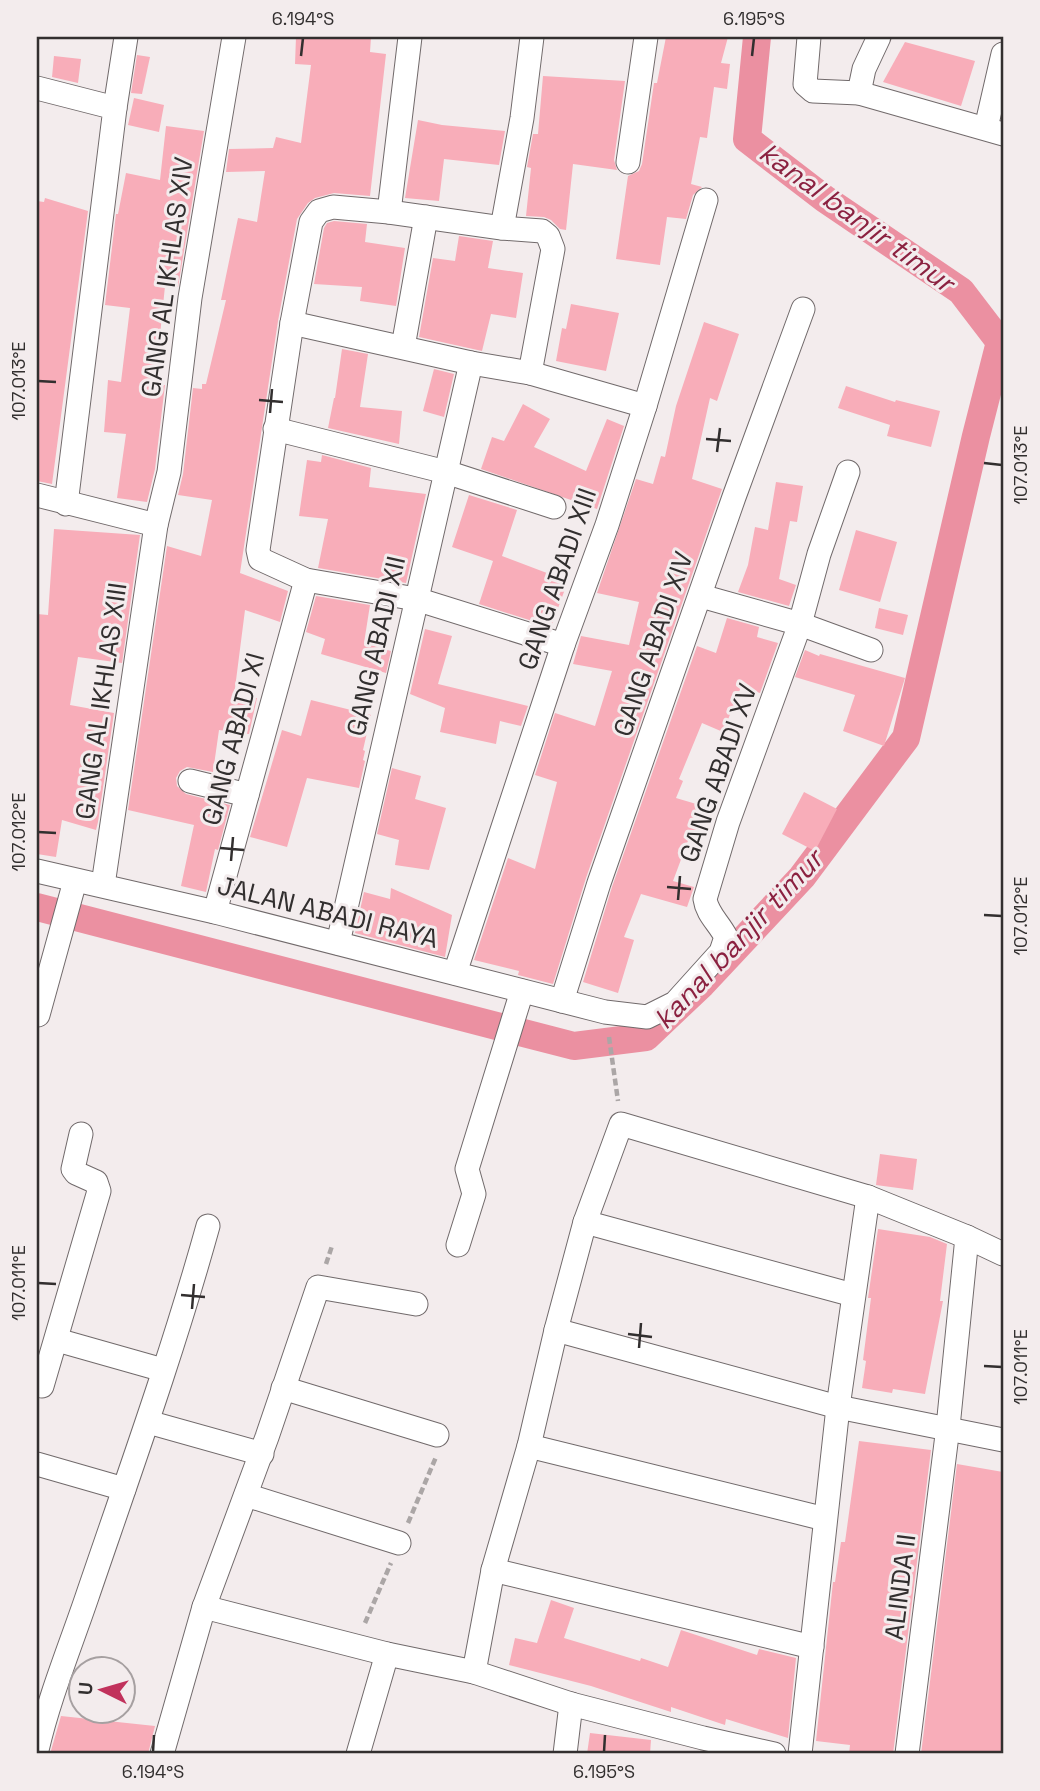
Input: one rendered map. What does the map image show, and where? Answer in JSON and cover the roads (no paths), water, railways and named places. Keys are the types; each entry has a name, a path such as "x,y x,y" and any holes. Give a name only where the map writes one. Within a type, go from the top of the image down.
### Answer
{"street":[{"path":"66,504 126,37"},
{"name":"GANG AL IKHLAS XIV","path":"156,525 169,472 190,298 234,37"},
{"path":"389,212 411,37"},
{"path":"502,228 522,118 532,37"},
{"path":"628,162 646,37"},
{"path":"809,37 805,79 807,87 813,91 859,93 995,131 1003,54"},
{"path":"859,93 864,69 879,37"},
{"path":"37,88 115,108"},
{"name":"GANG ABADI XIII","path":"455,973 563,645 607,525 706,200"},
{"path":"530,373 553,249 552,242 542,231 389,212 333,207 319,211 311,222 292,323 258,550 260,559 306,580 416,599 563,645"},
{"path":"403,347 426,217"},
{"name":"GANG ABADI XIV","path":"562,1001 598,883 803,309"},
{"path":"292,323 471,363 530,373 645,406"},
{"name":"GANG ABADI XII","path":"338,943 471,363"},
{"path":"275,429 446,472 554,507"},
{"name":"GANG ABADI XV","path":"606,1019 647,1017 675,1003 721,952 726,937 719,924 706,910 705,899 728,822 800,624 819,554 848,472"},
{"path":"37,495 156,525"},
{"name":"GANG AL IKHLAS XIII","path":"103,885 156,525"},
{"name":"GANG ABADI XI","path":"215,912 306,580"},
{"path":"701,597 800,624 871,650"},
{"path":"191,782 247,795"},
{"name":"JALAN ABADI RAYA","path":"37,871 215,912 455,973 520,1000 562,1001 606,1019"},
{"path":"38,1015 75,881"},
{"path":"458,1245 474,1194 467,1169 520,1000"},
{"path":"474,1672 493,1570 529,1446 556,1329 585,1222 621,1124 868,1197 1003,1254"},
{"path":"39,1392 57,1340 99,1191 96,1182 73,1169 81,1134"},
{"path":"800,1754 838,1407 868,1197"},
{"path":"585,1222 853,1295"},
{"path":"38,1743 148,1422 184,1312 208,1226"},
{"name":"ALINDA II","path":"907,1754 948,1427 967,1237"},
{"path":"162,1754 204,1607 261,1454 318,1287 416,1304"},
{"path":"556,1329 838,1407 1003,1440"},
{"path":"57,1340 163,1370"},
{"path":"283,1388 437,1435"},
{"path":"148,1422 261,1454"},
{"path":"529,1446 825,1520"},
{"path":"37,1464 124,1489"},
{"path":"246,1495 399,1543"},
{"path":"493,1570 812,1647"},
{"path":"204,1607 387,1654 474,1672 702,1746 774,1754"},
{"path":"358,1754 387,1654"},
{"path":"565,1754 571,1704"}],"waterway":[{"name":"kanal banjir timur","path":"37,907 574,1046 646,1037 702,984 802,877 906,738 1000,342 961,291 825,199 747,139 757,37"}]}
